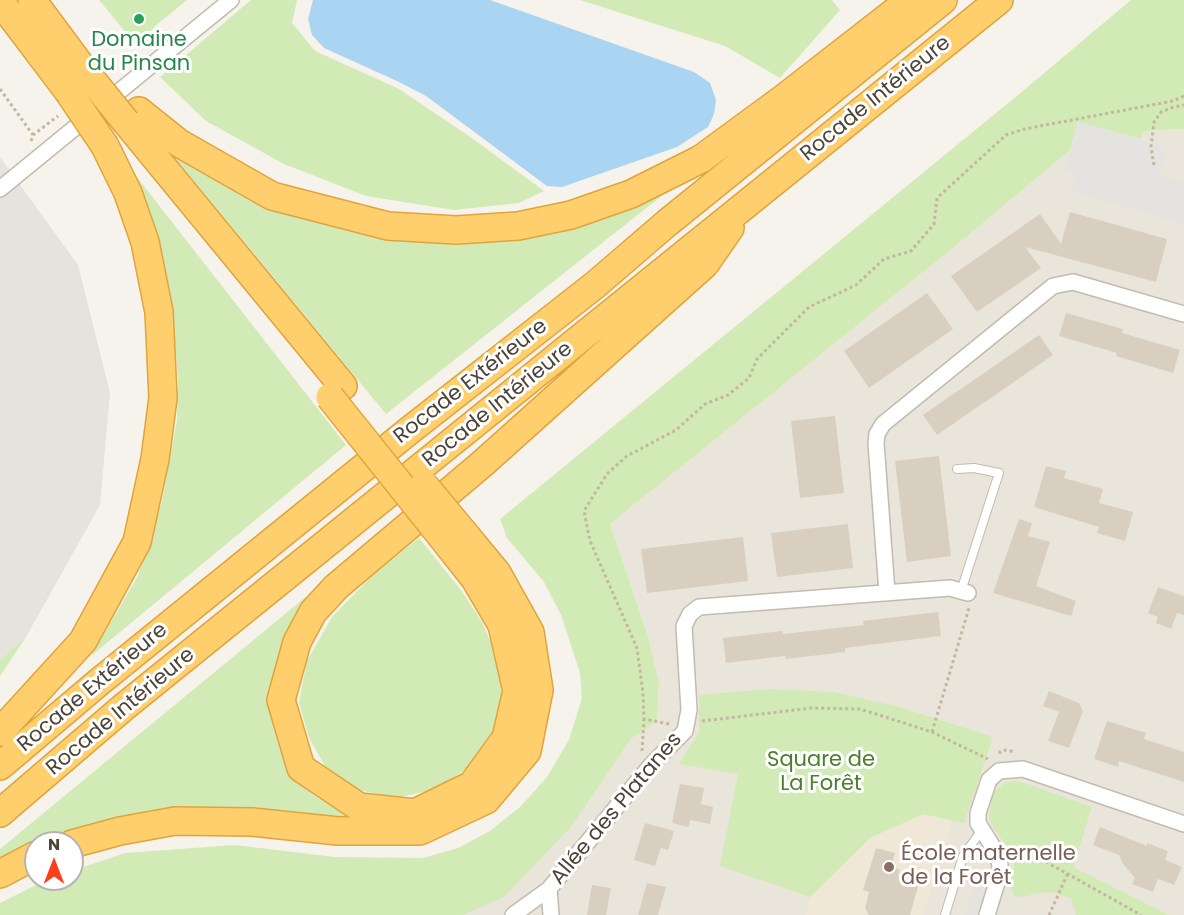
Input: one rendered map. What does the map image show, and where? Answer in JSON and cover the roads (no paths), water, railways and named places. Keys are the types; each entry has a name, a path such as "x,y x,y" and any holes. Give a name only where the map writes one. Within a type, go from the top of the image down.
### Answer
{"highway":[{"path":"0,732 83,641 137,542 155,459 163,398 159,312 145,242 128,193 122,128 80,76 2,0"},
{"path":"32,0 80,76 122,128 456,539 496,573 530,632 539,690 527,751 486,800 420,831 338,831 252,822 175,821 120,831 84,841"},
{"path":"39,0 80,76"},
{"path":"122,128 179,143 272,196 388,226 456,230 518,226 571,215 631,194 701,159 910,0"},
{"name":"Rocade Extérieure","path":"0,766 126,660 410,430 595,285 676,215 943,0"},
{"name":"Rocade Intérieure","path":"0,813 125,706 999,0"},
{"path":"456,539 475,579 502,625 517,691 506,738 472,785 415,813 359,807 301,768 281,700 297,642 313,612 336,587 482,464 705,264 748,202"},
{"path":"0,874 24,861"}],"street":[{"path":"0,189 231,0"},
{"path":"964,592 950,588 886,593 876,444 877,434 883,424 1053,286 1072,282 1184,314"},
{"name":"Allée des Platanes","path":"513,915 549,889 652,765 685,731 688,722 684,626 690,614 699,607 886,593"},
{"path":"987,915 999,876 1000,865 996,852 978,822 978,813 989,780 999,771 1023,769 1184,824"},
{"path":"549,889 551,915"}],"lane":[{"path":"957,469 974,468 999,473 964,592"},
{"path":"945,915 963,856 985,835"}],"water":[{"path":"313,0 490,0 694,72 710,83 716,100 714,114 708,127 677,147 562,187 547,186 426,96 324,48 312,35 308,19"}],"place":[{"name":"Domaine du Pinsan","path":"139,19"},
{"name":"École maternelle de la Forêt","path":"889,867"}],"park label":[{"name":"Square de La Forêt","path":"821,773"}]}
